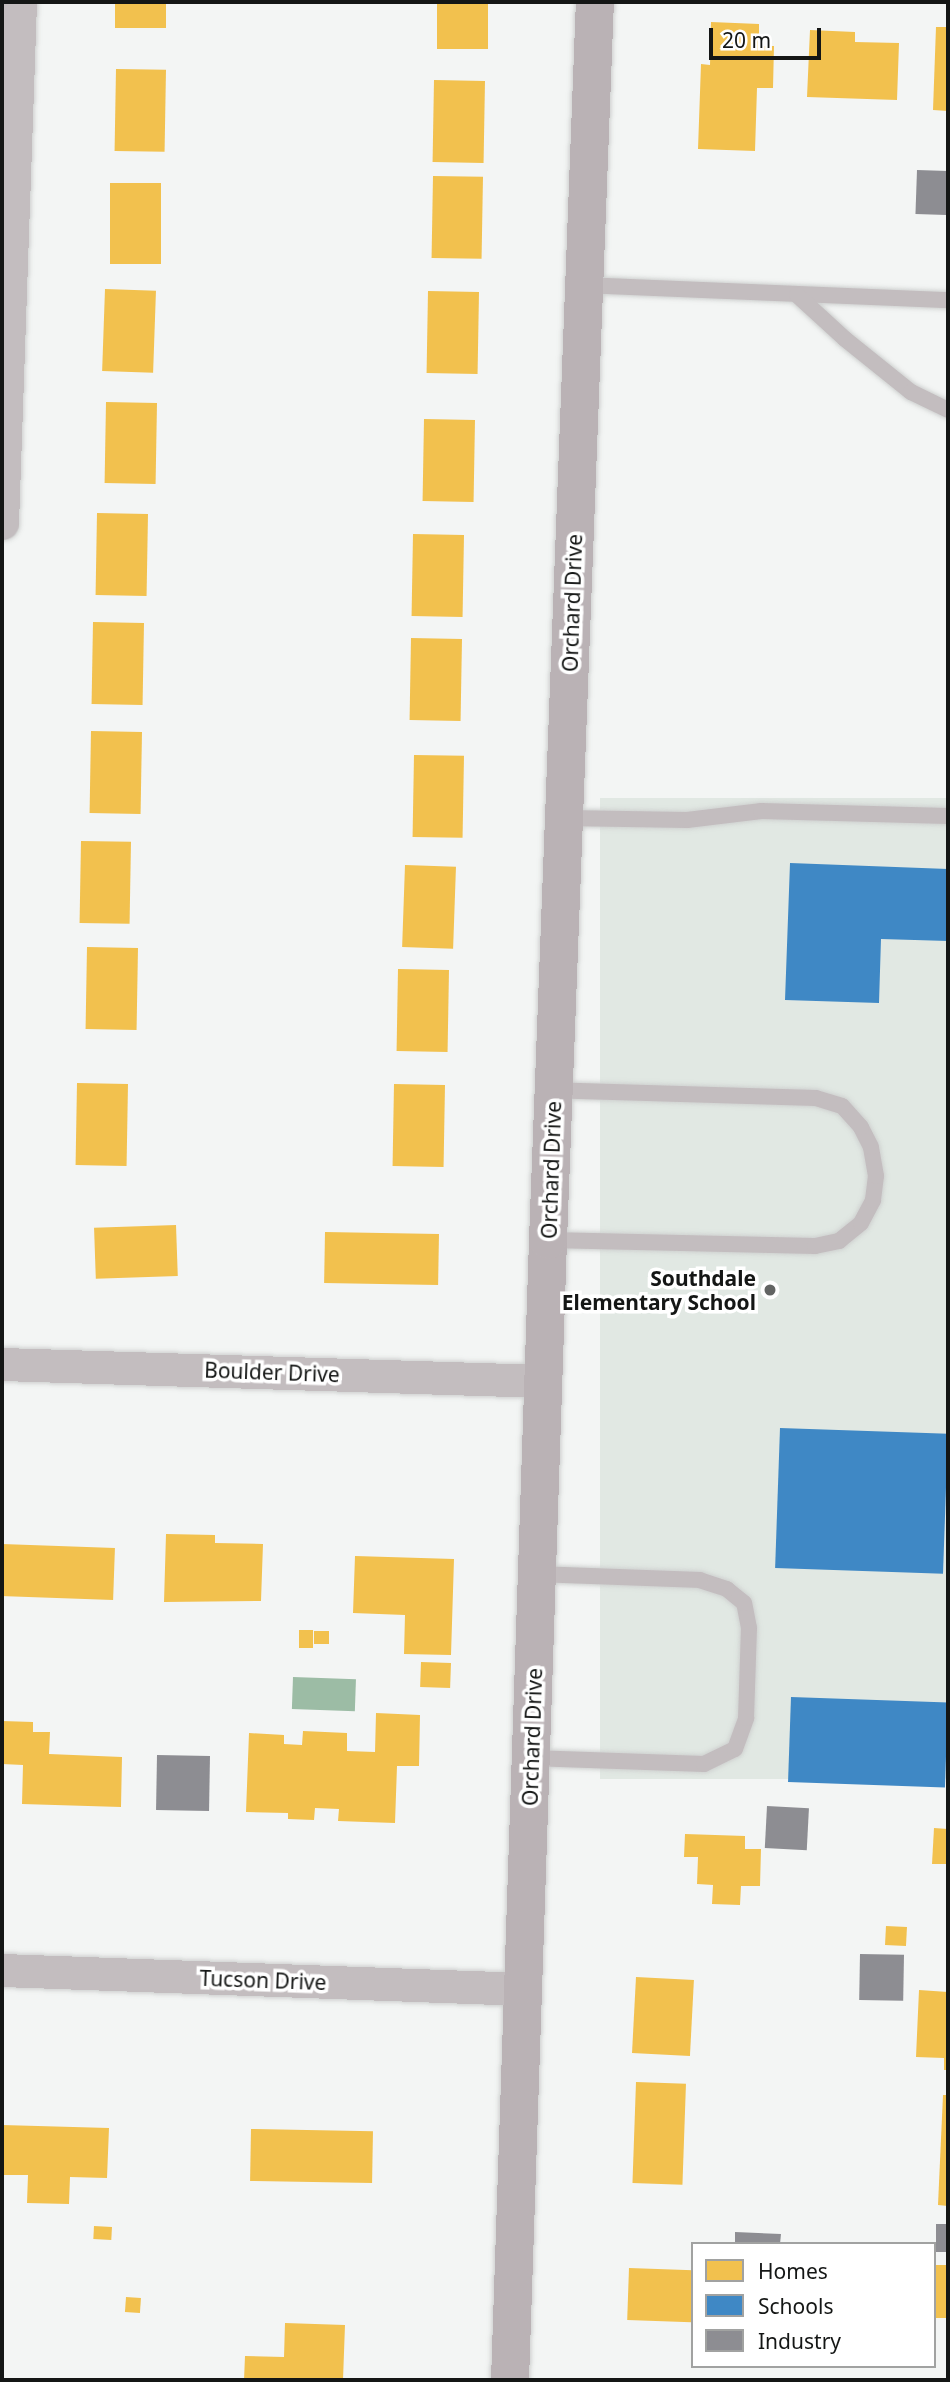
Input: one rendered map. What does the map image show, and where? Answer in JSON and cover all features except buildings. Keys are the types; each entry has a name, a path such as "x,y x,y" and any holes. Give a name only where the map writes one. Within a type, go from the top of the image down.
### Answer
{"street":[{"path":"2,523 20,2"},
{"name":"Orchard Drive","path":"510,2380 548,1240 595,2"},
{"name":"Boulder Drive","path":"2,1364 543,1381"},
{"name":"Tucson Drive","path":"2,1970 525,1989"}],"lane":[{"path":"584,285 948,300"},
{"path":"797,295 845,339 911,392 948,410"},
{"path":"564,818 687,820 761,811 948,816"},
{"path":"548,1240 815,1246 839,1241 861,1223 873,1200 876,1176 871,1147 861,1127 842,1106 816,1098 554,1090"},
{"path":"531,1758 704,1764 735,1749 746,1718 748,1679 749,1628 744,1604 727,1589 700,1580 537,1574"}],"shaded area":[{"name":"Southdale Elementary School","path":"600,798 948,798 948,1779 600,1779"},
{"path":"293,1677 356,1679 355,1711 292,1709"}],"place":[{"name":"Southdale Elementary School","path":"770,1290"}]}
